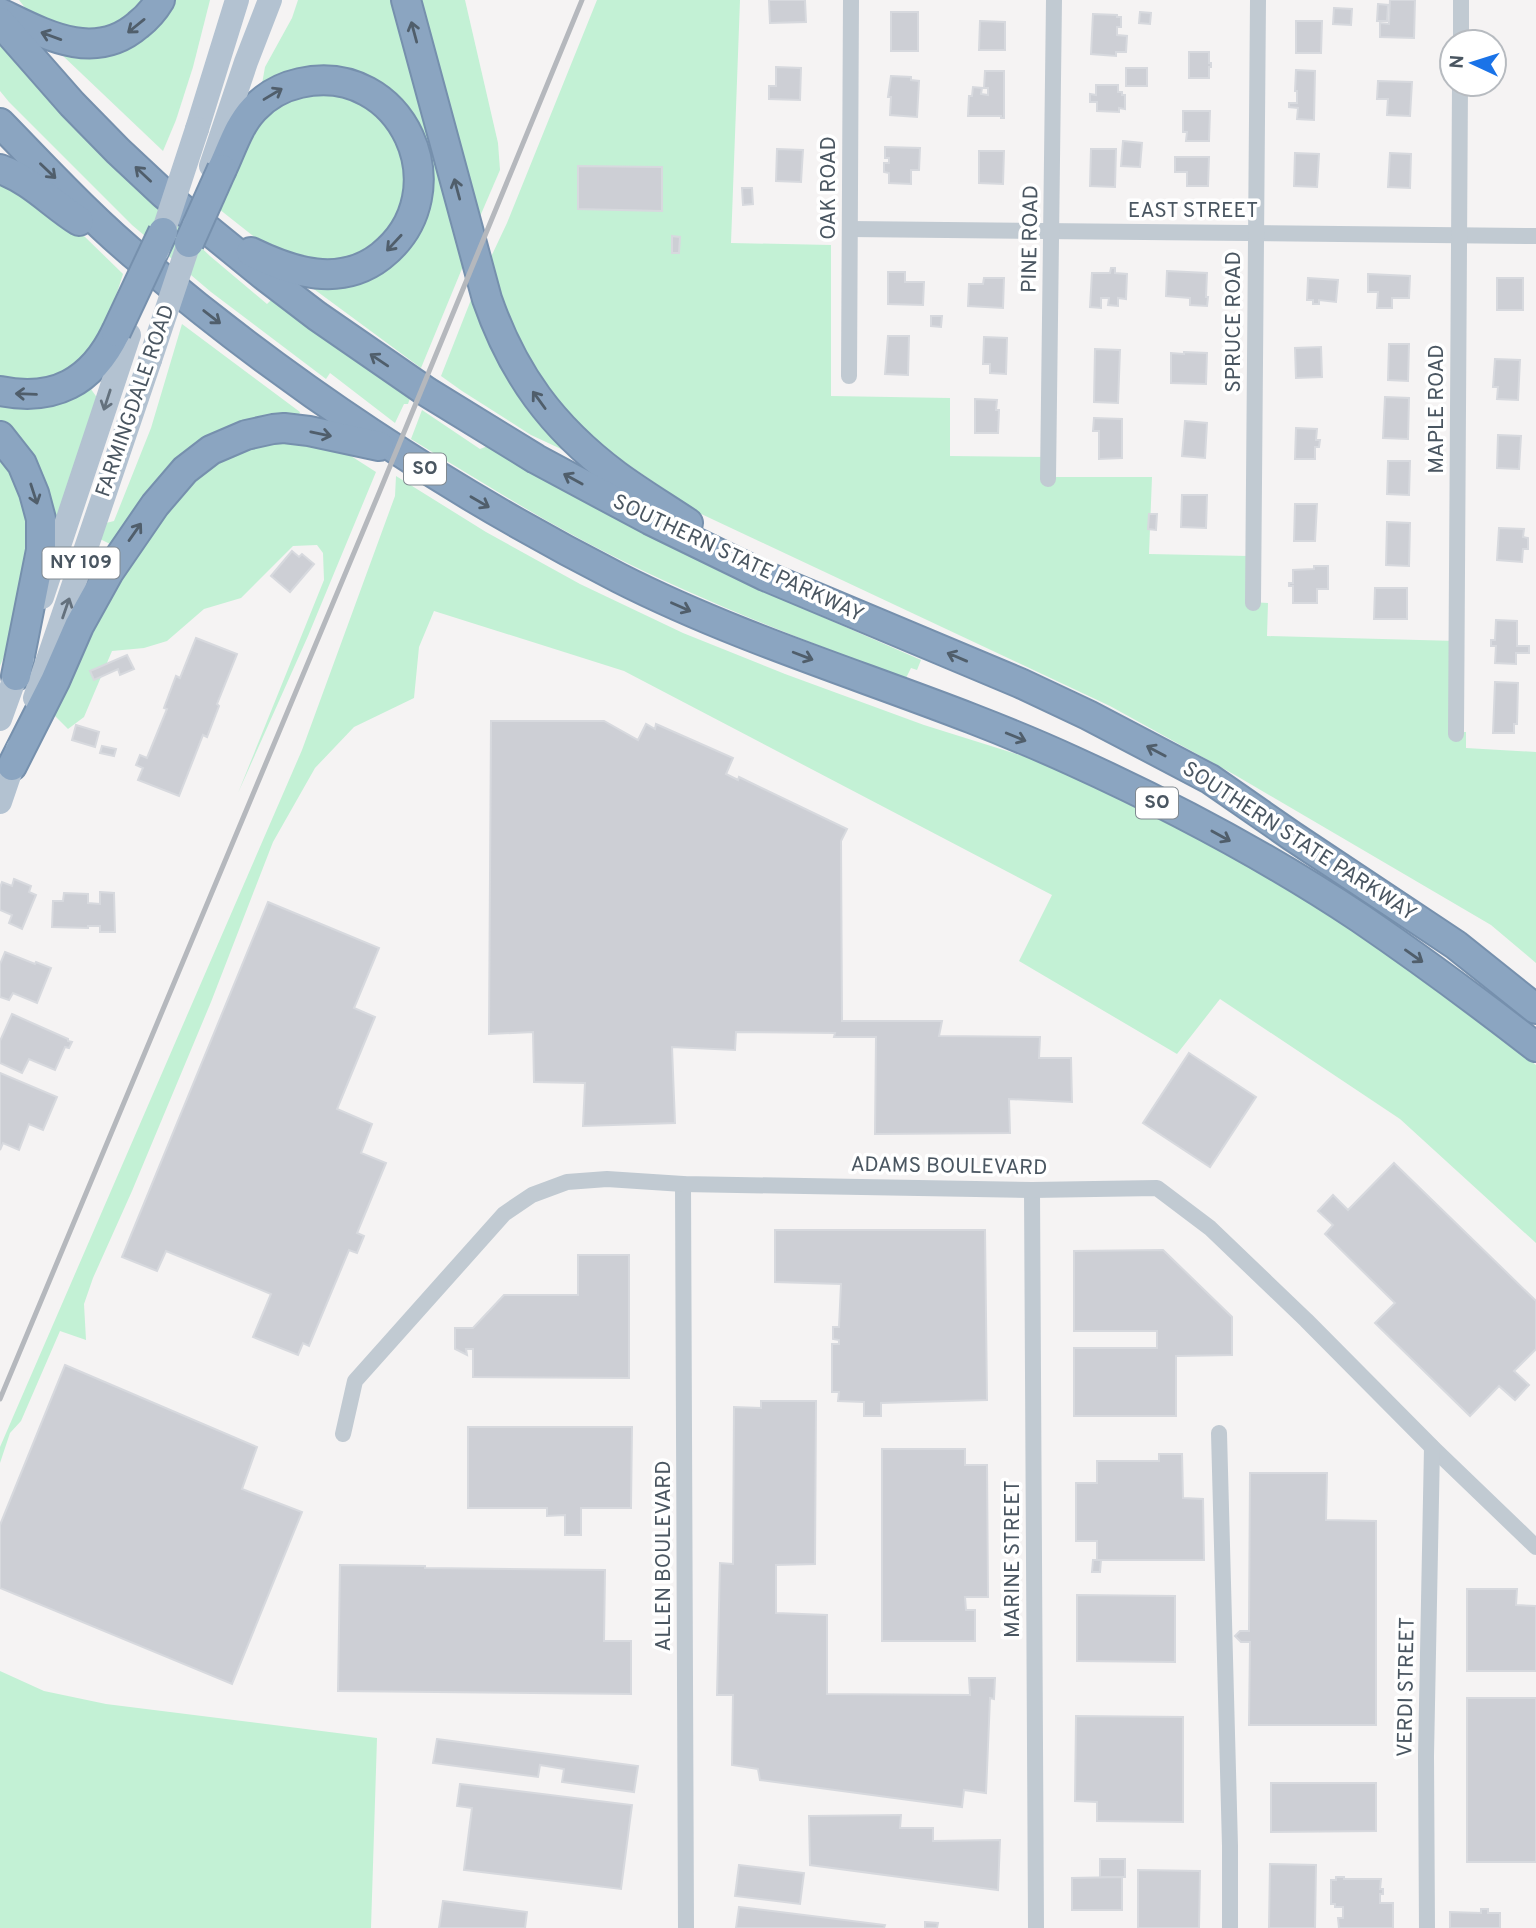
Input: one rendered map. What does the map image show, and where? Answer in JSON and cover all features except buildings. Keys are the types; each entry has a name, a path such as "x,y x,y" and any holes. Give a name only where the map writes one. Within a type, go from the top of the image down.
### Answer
{"highway":[{"path":"0,13 63,41 97,43 131,31 150,14 160,0"},
{"path":"406,0 487,299 504,341 528,384 553,419 599,462 765,576"},
{"name":"SOUTHERN STATE PARKWAY","path":"0,22 72,104 164,194 201,239 266,277 382,362 480,426 627,508 765,576 1088,715 1210,779 1456,944 1536,1009"},
{"path":"334,81 368,93 389,106 406,128 416,151 419,187 412,216 398,240 376,259 351,271 326,275 299,271 201,239 217,167 254,109 275,92 297,84 334,81"},
{"name":"SOUTHERN STATE PARKWAY","path":"0,123 139,260 289,376 393,449 505,516 621,579 740,632 1012,735 1072,761 1189,819 1356,916 1536,1046"},
{"path":"0,169 23,179 57,207 139,260"},
{"path":"0,391 38,395 62,388 91,370 122,334 163,232"},
{"path":"12,766 79,626 109,572 155,505 177,478 197,460 211,450 246,435 284,428 393,449"},
{"path":"0,436 22,464 41,519 41,551 16,676"}],"main road":[{"path":"163,232 237,0"},
{"path":"217,167 246,62 270,0"},
{"name":"FARMINGDALE ROAD","path":"0,802 150,360 201,239"},
{"name":"FARMINGDALE ROAD","path":"0,719 16,676 122,334"}],"street":[{"name":"OAK ROAD","path":"849,376 851,0"},
{"name":"PINE ROAD","path":"1048,479 1054,0"},
{"name":"SPRUCE ROAD","path":"1253,603 1258,0"},
{"path":"1461,0 1461,28"},
{"name":"MAPLE ROAD","path":"1457,734 1460,98"},
{"name":"EAST STREET","path":"850,229 1536,236"},
{"name":"ADAMS BOULEVARD","path":"343,1434 355,1381 504,1214 532,1195 567,1182 607,1179 683,1184 1032,1190 1157,1188 1210,1228 1536,1547"},
{"name":"ALLEN BOULEVARD","path":"683,1184 686,1928"},
{"name":"MARINE STREET","path":"1032,1190 1036,1928"},
{"path":"1219,1433 1230,1928"},
{"name":"VERDI STREET","path":"1427,1928 1426,1756 1432,1447"}],"green space":[{"path":"19,0 152,0 122,26 86,34 33,18"},
{"path":"171,0 210,0 193,67 163,151 61,54 66,47"},
{"path":"298,0 399,0 468,254 421,368 307,284 388,265 427,151 417,120 397,97 370,79 266,88 262,84 265,67 292,18"},
{"path":"417,0 465,0 498,143 500,170 478,221"},
{"path":"597,0 740,0 731,243 831,245 831,396 950,398 950,456 1049,457 1049,477 1152,477 1149,554 1248,556 1251,602 1268,603 1267,636 1457,641 1457,732 1466,732 1466,748 1536,752 1536,963 1491,925 1235,775 1110,706 697,512 586,432 542,382 509,317 490,259"},
{"path":"0,43 70,123 210,256 267,304 273,298 410,398 395,423 330,373 326,379 211,292 132,225 0,91"},
{"path":"295,91 362,97 406,140 411,201 363,260 301,265 262,243 219,209 236,168 258,127 277,108 275,103"},
{"path":"0,176 43,196 123,274 105,330 74,370 35,385 0,380"},
{"path":"478,282 574,455 531,435 441,376"},
{"path":"182,324 300,412 298,418 238,427 108,558 110,544 100,539 106,523 114,521 151,428"},
{"path":"88,385 98,399 51,544 32,463 0,422 0,399"},
{"path":"422,410 480,449 488,446 613,517 731,577 921,660 917,670 911,668 906,678 792,635 716,604 580,539 411,439"},
{"path":"304,437 343,445 351,456 376,472 308,636 238,793 324,580 323,553 317,545 293,546 241,598 204,609 167,641 144,648 112,651 84,717 68,729 52,713 96,610 171,501 217,457 261,441"},
{"path":"0,444 36,530 12,637 0,666"},
{"path":"396,476 486,532 580,584 683,633 924,725 1039,761 1225,850 1307,899 1430,984 1536,1065 1536,1243 1400,1119 1220,999 1177,1054 1019,961 1052,895 624,671 434,611 419,647 414,698 354,727 315,768 273,842 211,1002 93,1278 84,1304 86,1340 60,1331 21,1421 10,1433 0,1463 0,1447 302,750 395,496"},
{"path":"0,1671 44,1691 106,1704 377,1738 371,1928 0,1928"}],"railway":[{"path":"0,1399 582,0"}]}
